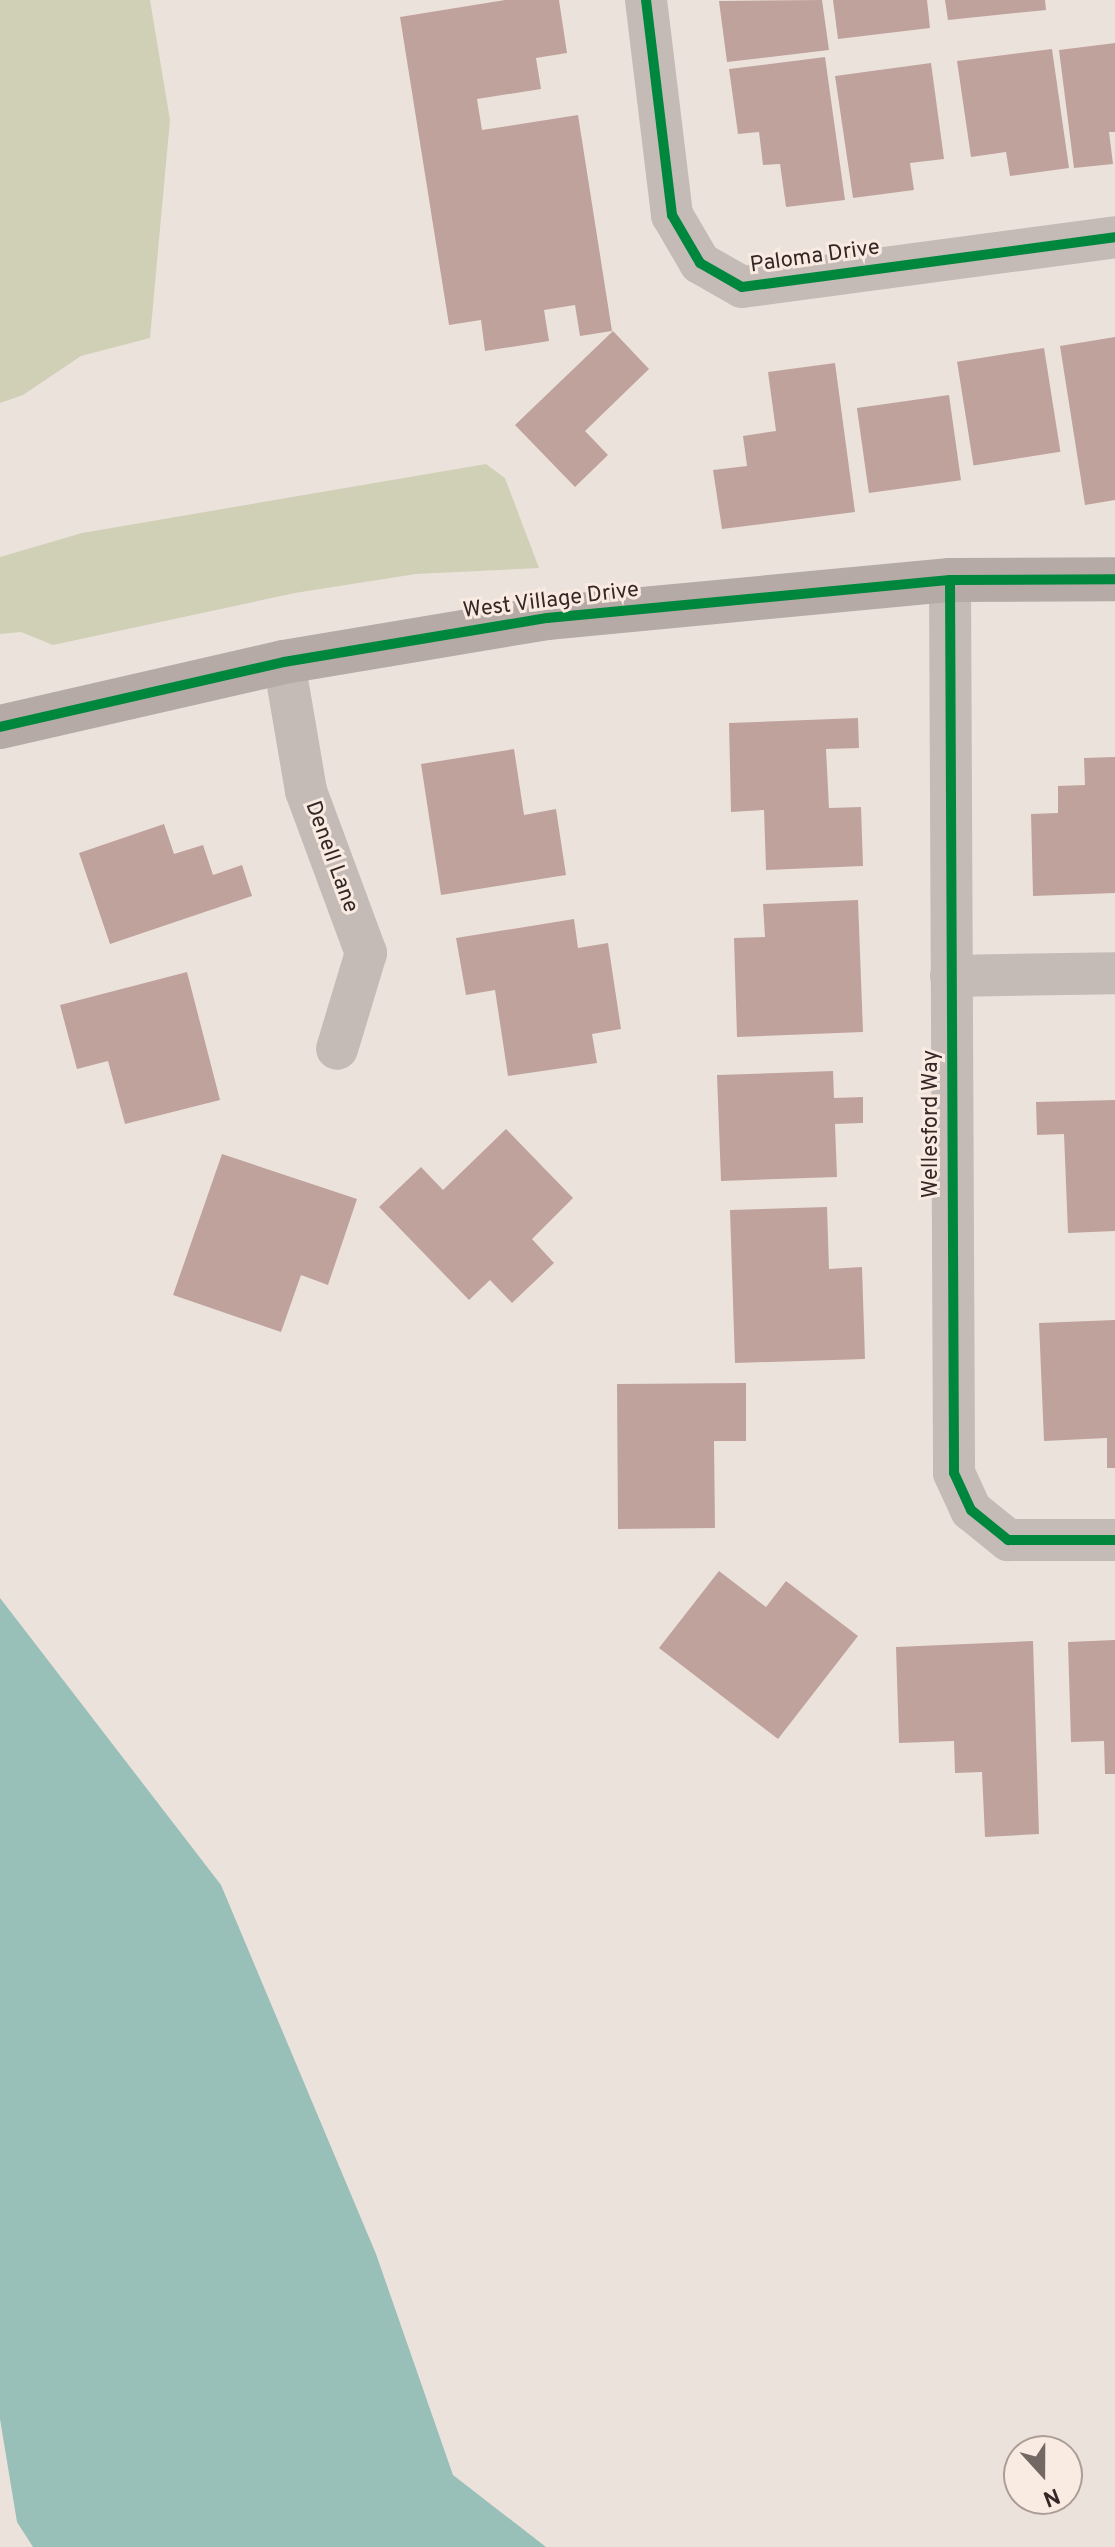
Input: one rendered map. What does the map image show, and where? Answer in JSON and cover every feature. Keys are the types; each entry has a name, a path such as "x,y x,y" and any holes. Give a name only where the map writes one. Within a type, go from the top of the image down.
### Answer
{"street":[{"name":"Paloma Drive","path":"646,0 672,215 700,263 742,287 1115,237"},
{"name":"West Village Drive","path":"0,727 284,662 547,618 950,580 1115,579"},
{"name":"Wellesford Way","path":"950,580 954,1473 971,1510 1008,1540 1115,1540"},
{"name":"Denell Lane","path":"284,662 306,791 366,953 337,1049"},
{"path":"951,976 1115,973"}],"green space":[{"path":"0,0 150,0 170,120 150,338 81,356 23,395 0,403"},
{"path":"486,464 505,478 539,568 416,574 295,593 53,645 21,632 0,634 0,557 82,533"}],"water":[{"path":"0,1598 221,1885 376,2254 453,2475 546,2547 33,2547 17,2522 0,2419"}],"building":[{"path":"505,0 559,0 567,53 536,58 541,89 477,99 482,130 578,115 612,331 580,336 575,305 544,310 549,341 485,351 481,320 449,325 400,17"},
{"path":"822,0 829,50 727,62 719,1"},
{"path":"833,0 927,0 930,28 838,39"},
{"path":"945,0 1045,0 1046,10 948,20"},
{"path":"1115,43 1115,132 1109,132 1113,164 1074,168 1059,50"},
{"path":"1052,49 1069,168 1010,176 1006,152 971,157 957,61"},
{"path":"825,57 845,200 786,207 780,164 763,165 759,132 738,134 729,69"},
{"path":"931,63 944,159 910,163 914,190 853,198 835,76"},
{"path":"613,331 649,369 585,431 608,455 575,487 515,425"},
{"path":"1115,337 1115,500 1085,505 1060,346"},
{"path":"1044,348 1060,452 974,465 957,362"},
{"path":"835,363 855,512 722,529 713,470 747,466 743,436 776,431 768,372"},
{"path":"949,395 961,480 869,493 857,408"},
{"path":"858,718 859,748 826,749 829,808 861,807 863,866 766,870 764,810 731,812 729,723"},
{"path":"514,749 524,815 556,809 566,875 441,895 421,764"},
{"path":"1115,757 1115,893 1033,896 1031,814 1058,813 1058,786 1085,785 1084,758"},
{"path":"164,824 174,854 203,845 213,875 242,865 252,896 110,944 79,853"},
{"path":"858,900 863,1032 737,1037 734,938 765,937 763,904"},
{"path":"574,919 578,948 608,943 621,1029 592,1034 597,1063 508,1076 495,990 466,995 456,938"},
{"path":"187,972 220,1100 125,1124 108,1061 77,1069 60,1005"},
{"path":"833,1071 834,1098 863,1097 863,1123 835,1124 837,1177 721,1181 717,1075"},
{"path":"1115,1100 1115,1231 1068,1233 1064,1134 1037,1135 1036,1102"},
{"path":"506,1129 573,1198 532,1239 554,1263 512,1303 490,1280 469,1300 379,1207 421,1167 443,1190"},
{"path":"222,1154 357,1199 328,1285 301,1275 281,1332 173,1295"},
{"path":"827,1207 829,1269 862,1267 865,1359 735,1363 730,1210"},
{"path":"1115,1320 1115,1468 1107,1468 1107,1438 1044,1441 1039,1323"},
{"path":"746,1383 746,1441 714,1441 715,1528 618,1529 617,1384"},
{"path":"719,1571 766,1607 786,1581 858,1636 778,1739 659,1648"},
{"path":"1115,1640 1115,1774 1105,1774 1104,1741 1071,1742 1068,1642"},
{"path":"1033,1641 1039,1834 985,1837 982,1772 955,1773 954,1741 899,1743 896,1647"}],"cycle path":[{"path":"646,0 672,215 700,263 742,287 1115,237"},
{"path":"0,727 284,662 547,618 950,580 1115,579"},
{"path":"950,580 954,1473 971,1510 1008,1540 1115,1540"}]}
